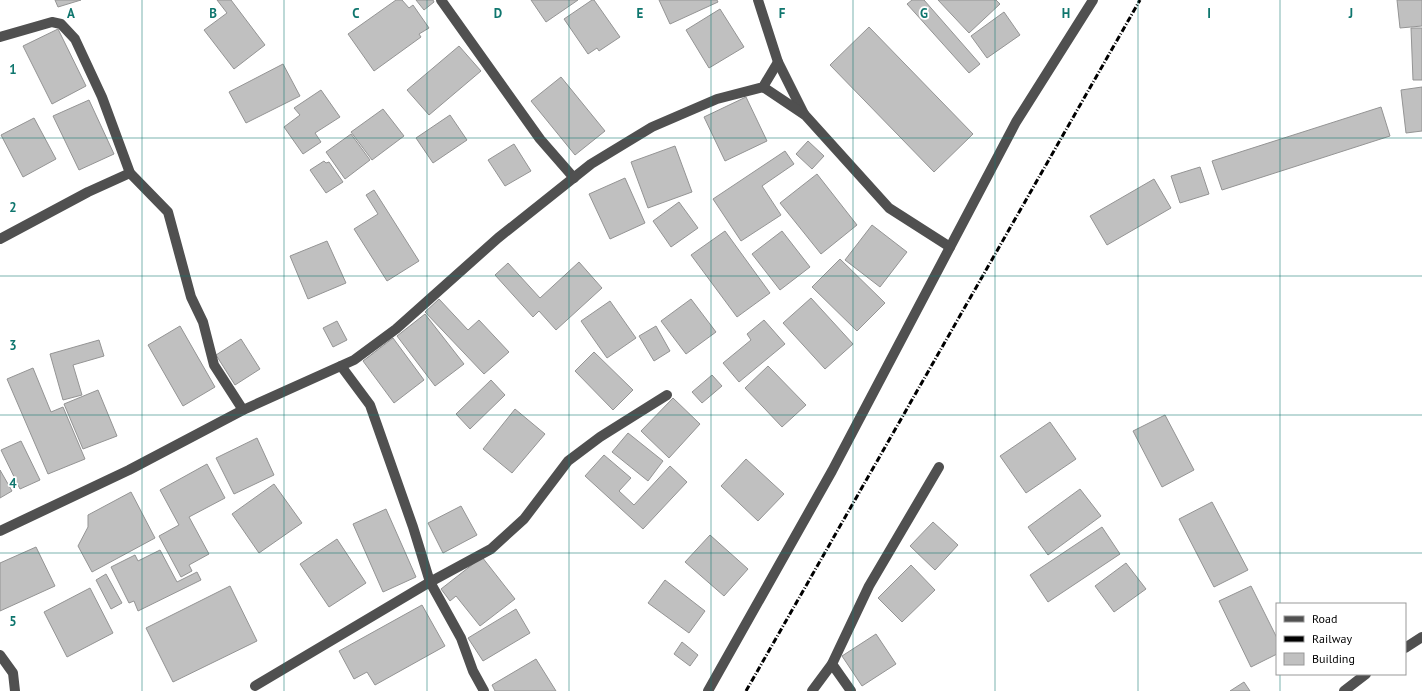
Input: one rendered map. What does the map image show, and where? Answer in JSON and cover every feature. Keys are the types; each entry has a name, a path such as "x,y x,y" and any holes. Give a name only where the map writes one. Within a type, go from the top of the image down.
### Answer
{"street":[{"path":"441,0 540,139 574,178"},
{"path":"758,0 778,62 805,116"},
{"path":"708,691 832,471 1016,122 1093,0"},
{"path":"0,37 52,22 61,24 68,30 74,39 102,97 130,173 168,212 191,297 203,322 214,365 243,410"},
{"path":"0,531 122,473 243,410 354,360 396,328 498,238 591,164 652,127 717,99 763,87 778,62"},
{"path":"763,87 805,116 889,208 950,247"},
{"path":"0,239 88,192 130,173"},
{"path":"341,366 370,405 413,526 430,582 461,638 473,671 484,691"},
{"path":"255,686 430,582 491,549 524,519 568,461 600,437 667,395"},
{"path":"812,691 832,664 869,586 940,467"},
{"path":"1406,647 1422,637"},
{"path":"0,655 13,673 15,691"},
{"path":"832,664 851,691"},
{"path":"1344,691 1365,675"}],"building":[{"path":"55,0 81,0 58,7"},
{"path":"217,0 231,0 265,45 234,69 204,30 227,13"},
{"path":"396,0 402,0 409,8 413,5 429,28 419,34 421,37 374,71 348,34"},
{"path":"416,0 433,0 434,2 424,10"},
{"path":"531,0 578,0 546,22"},
{"path":"594,0 620,37 599,51 597,48 588,54 564,19"},
{"path":"659,0 717,0 718,2 670,24"},
{"path":"912,0 924,0 980,64 969,73 907,4"},
{"path":"938,0 996,0 1000,4 969,33"},
{"path":"1397,0 1422,0 1422,26 1400,28"},
{"path":"720,9 744,47 709,68 686,30"},
{"path":"1004,12 1020,35 987,58 971,36"},
{"path":"869,27 973,134 934,172 830,65"},
{"path":"1411,28 1422,28 1422,80 1413,80"},
{"path":"58,29 86,86 52,104 23,46"},
{"path":"459,46 481,71 429,115 407,90"},
{"path":"283,64 300,96 246,123 229,92"},
{"path":"561,77 605,131 575,155 531,101"},
{"path":"1422,87 1422,131 1406,133 1401,90"},
{"path":"321,90 340,117 315,133 321,142 303,154 284,127 300,115 294,108"},
{"path":"746,97 767,141 725,161 704,117"},
{"path":"89,100 114,154 79,170 53,116"},
{"path":"1381,107 1390,136 1222,190 1212,161"},
{"path":"383,109 404,136 372,160 351,132"},
{"path":"450,115 467,140 433,163 416,138"},
{"path":"34,118 56,159 23,177 1,135"},
{"path":"351,134 370,160 345,179 326,152"},
{"path":"808,141 824,156 812,169 796,154"},
{"path":"514,144 531,171 505,186 488,160"},
{"path":"675,146 692,192 648,208 631,162"},
{"path":"785,151 794,164 762,186 781,215 741,241 713,199"},
{"path":"324,161 326,163 329,162 343,182 326,193 310,170"},
{"path":"1200,167 1209,194 1180,203 1171,176"},
{"path":"817,174 857,225 821,254 780,203"},
{"path":"625,178 645,223 610,239 589,194"},
{"path":"1154,179 1171,208 1107,245 1090,216"},
{"path":"374,190 419,261 387,281 354,229 378,214 366,195"},
{"path":"679,202 698,228 671,247 653,221"},
{"path":"872,225 907,252 880,287 845,260"},
{"path":"725,231 770,293 737,317 691,255"},
{"path":"782,231 810,267 780,290 752,254"},
{"path":"327,241 346,283 308,299 290,256"},
{"path":"840,259 885,303 857,331 812,287"},
{"path":"579,262 602,288 556,330 539,311 533,317 495,275 508,263 540,298"},
{"path":"811,298 853,344 825,369 783,323"},
{"path":"439,299 468,330 479,320 509,352 484,374 425,312"},
{"path":"691,299 716,332 686,354 661,321"},
{"path":"610,301 636,338 607,358 581,321"},
{"path":"425,314 464,364 435,386 397,336"},
{"path":"764,320 785,344 739,382 723,363 751,340 747,334"},
{"path":"337,321 347,340 333,347 323,328"},
{"path":"180,326 215,387 183,406 148,345"},
{"path":"656,326 670,351 654,361 639,336"},
{"path":"393,338 424,380 394,403 363,361"},
{"path":"241,339 260,369 235,385 216,355"},
{"path":"99,340 104,356 73,365 82,395 63,400 50,354"},
{"path":"594,352 633,390 613,410 575,371"},
{"path":"768,366 806,405 782,427 745,388"},
{"path":"33,368 51,412 63,407 85,459 48,474 7,379"},
{"path":"712,375 722,386 702,403 692,392"},
{"path":"491,380 505,395 470,429 456,414"},
{"path":"98,390 117,436 83,449 64,404"},
{"path":"673,398 700,424 669,458 641,431"},
{"path":"515,409 545,434 512,473 483,449"},
{"path":"1165,415 1194,470 1162,487 1133,431"},
{"path":"1050,422 1076,459 1026,493 1000,456"},
{"path":"628,433 663,461 648,481 612,452"},
{"path":"257,438 274,475 234,494 216,458"},
{"path":"21,441 40,480 20,489 1,450"},
{"path":"604,455 631,478 619,491 634,505 670,466 687,482 643,529 585,476"},
{"path":"746,459 784,494 758,521 721,486"},
{"path":"207,464 225,498 189,517 209,554 189,565 192,571 181,577 159,536 179,525 160,490"},
{"path":"0,470 12,491 0,498"},
{"path":"274,484 302,523 259,553 232,514"},
{"path":"1080,489 1101,516 1048,555 1028,527"},
{"path":"131,492 155,538 92,572 78,546 88,527 88,515"},
{"path":"1212,502 1248,570 1214,587 1179,519"},
{"path":"461,506 477,535 443,553 428,523"},
{"path":"386,509 416,577 383,592 353,524"},
{"path":"933,522 958,545 935,570 910,546"},
{"path":"1102,527 1120,554 1048,602 1030,575"},
{"path":"710,535 748,569 724,596 685,562"},
{"path":"337,539 366,583 329,607 300,564"},
{"path":"36,547 55,586 0,611 0,563"},
{"path":"160,550 177,582 197,572 201,580 138,611 134,601 129,603 111,567 135,555 138,561"},
{"path":"482,557 515,599 480,626 456,596 450,601 441,589"},
{"path":"1126,563 1146,589 1114,612 1095,586"},
{"path":"911,565 935,590 902,622 878,598"},
{"path":"106,574 122,603 111,609 96,580"},
{"path":"665,580 705,611 689,633 648,603"},
{"path":"230,586 257,641 173,682 146,628"},
{"path":"1251,586 1276,636 1276,654 1251,667 1219,601"},
{"path":"90,588 113,633 67,657 44,612"},
{"path":"422,605 445,646 375,685 367,672 354,679 339,651"},
{"path":"516,609 530,633 483,661 468,638"},
{"path":"876,634 896,664 862,686 842,656"},
{"path":"682,642 698,655 690,666 674,654"},
{"path":"536,659 556,691 495,691 492,685"},
{"path":"1244,682 1250,691 1230,691"}],"railway":[{"path":"746,691 1140,0"}]}
